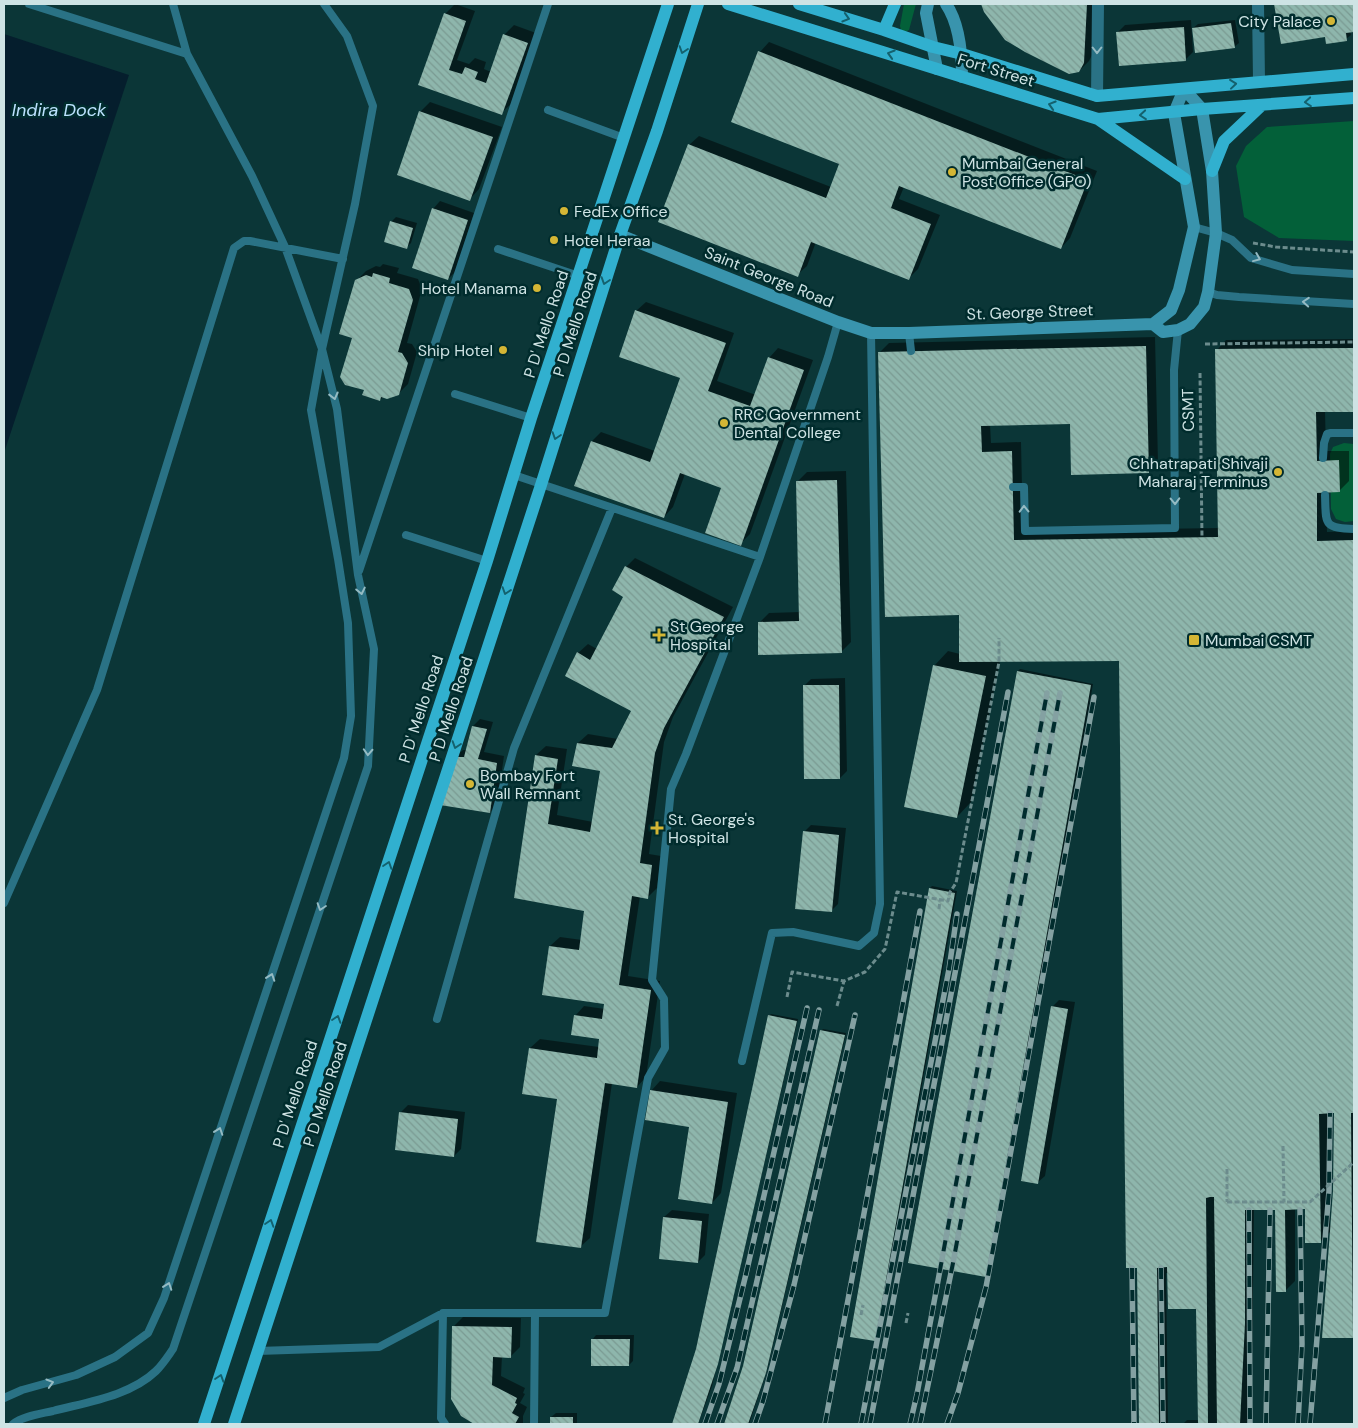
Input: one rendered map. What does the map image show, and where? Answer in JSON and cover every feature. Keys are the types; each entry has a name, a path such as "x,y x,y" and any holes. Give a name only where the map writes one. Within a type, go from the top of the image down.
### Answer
{"main road":[{"name":"P D' Mello Road","path":"204,1424 487,561 531,418 668,4"},
{"name":"P D Mello Road","path":"234,1424 541,485 620,234 657,131 698,4"},
{"name":"Fort Street","path":"728,4 1098,119 1354,98"},
{"name":"Fort Street","path":"799,4 933,47 962,54 1097,96 1354,74"},
{"path":"884,30 895,4"},
{"path":"928,4 926,13 937,69"},
{"path":"946,4 950,10 962,54 962,77"},
{"path":"1184,89 1202,109 1212,171 1216,233 1208,292 1204,307 1190,324 1178,330 1163,332 1153,324 1171,310 1179,290 1194,227 1174,113 1184,89"},
{"path":"1212,171 1224,141 1261,106"},
{"path":"1098,119 1185,180"},
{"name":"Saint George Road","path":"620,234 838,322 871,333 909,333"},
{"name":"St. George Street","path":"909,333 1153,324"}],"street":[{"path":"1097,96 1098,4"},
{"path":"1258,4 1259,81"}],"lane":[{"path":"29,4 188,54"},
{"path":"12,1424 35,1415 116,1393 137,1384 156,1371 173,1349 368,766 374,648 358,575 339,422 322,348 285,246 252,176 188,54 172,4"},
{"path":"4,1398 22,1390 76,1375 115,1357 148,1333 164,1298 344,758 351,716 348,623 310,410 322,348 355,204 374,106 347,36 324,4"},
{"path":"358,575 548,4"},
{"path":"548,110 624,138"},
{"path":"1194,227 1232,240 1251,258 1292,270 1354,274"},
{"path":"4,902 97,690 234,248 244,241 250,241 285,246 343,259"},
{"path":"498,250 579,276"},
{"path":"1208,292 1239,298 1354,304"},
{"path":"258,1351 379,1347 443,1313 605,1313 648,1078 665,1048 664,999 652,980 670,789 686,754 760,557 828,357 838,322"},
{"path":"1013,487 1024,487 1025,531 1175,528 1174,370 1178,330"},
{"path":"742,1061 772,934 793,932 859,946 874,933 880,904 871,333"},
{"path":"909,333 911,351"},
{"path":"455,394 531,418"},
{"path":"1323,458 1327,434 1354,433"},
{"path":"514,475 760,557"},
{"path":"1325,495 1325,516 1328,523 1338,528 1354,529"},
{"path":"437,1018 514,748 612,508"},
{"path":"406,535 487,561"},
{"path":"443,1313 441,1418 445,1424"},
{"path":"534,1424 535,1313"}],"path":[{"path":"1232,240 1276,247 1354,252"},
{"path":"1205,344 1354,342"},
{"name":"CSMT","path":"1200,373 1202,538"},
{"path":"787,997 792,972 844,981 865,972 885,949 897,892 948,902 950,892 956,883 999,662 999,638"},
{"path":"939,909 940,900"},
{"path":"838,1006 844,981"},
{"path":"1283,1146 1284,1202"},
{"path":"1227,1169 1227,1202 1310,1202 1354,1162"},
{"path":"861,1315 863,1305"},
{"path":"906,1323 908,1313"}],"green space":[{"path":"904,4 916,4 909,30 902,34 900,26"},
{"path":"1354,121 1354,241 1279,238 1244,217 1236,166 1246,146 1267,127"},
{"path":"1344,443 1354,444 1354,521 1345,522 1336,519 1331,509 1330,454 1333,447"}],"water":[{"name":"Indira Dock","path":"4,34 129,75 4,453"}],"building":[{"path":"981,4 1087,4 1084,63 1079,72 1069,74 1005,40 984,12"},
{"path":"1274,4 1354,4 1354,32 1346,33 1347,41 1326,44 1325,37 1281,44"},
{"path":"444,13 466,21 449,70 462,74 465,67 478,72 475,79 486,83 503,34 528,43 502,115 418,85"},
{"path":"1231,23 1235,48 1195,53 1192,28"},
{"path":"1184,27 1186,61 1119,66 1116,32"},
{"name":"Mumbai General Post Office (GPO)","path":"758,51 1088,180 1061,249 899,186 891,208 931,224 909,280 811,242 798,277 658,222 688,144 826,198 839,164 731,122"},
{"path":"419,111 493,137 470,201 397,175"},
{"path":"432,208 468,220 448,280 412,268"},
{"path":"390,221 413,228 407,249 384,242"},
{"path":"373,273 390,278 389,283 409,289 413,300 398,352 402,353 408,363 399,395 387,399 381,397 380,401 362,395 364,390 345,385 340,377 352,338 339,334 355,280 366,275 372,277"},
{"name":"RRC Government Dental College","path":"635,310 726,343 708,391 750,406 768,357 804,370 741,546 705,533 721,488 680,473 664,518 574,486 591,441 650,462 680,378 619,357"},
{"name":"Mumbai CSMT","path":"1146,346 1149,473 1071,475 1070,424 981,426 982,452 1012,451 1014,540 1218,537 1215,349 1354,348 1354,412 1316,412 1317,461 1339,460 1340,492 1317,493 1317,541 1354,540 1354,1113 1351,1113 1353,1338 1322,1338 1333,1191 1334,1113 1319,1114 1321,1243 1305,1243 1305,1209 1285,1210 1286,1292 1276,1292 1275,1210 1245,1210 1245,1323 1240,1424 1217,1424 1214,1197 1210,1197 1206,1198 1208,1424 1198,1424 1196,1309 1168,1309 1167,1267 1157,1268 1159,1424 1139,1424 1137,1268 1126,1268 1119,661 959,662 959,615 885,617 878,352"},
{"path":"837,480 842,653 758,655 758,622 799,621 796,481"},
{"path":"625,566 724,617 664,728 655,753 640,863 652,865 648,899 632,896 619,985 651,990 637,1088 605,1083 581,1248 536,1242 557,1099 522,1094 529,1048 597,1058 599,1039 571,1035 574,1015 602,1019 604,1004 542,995 549,946 579,950 584,911 514,898 535,755 558,759 548,824 590,832 600,771 572,766 577,743 612,748 631,711 565,676 577,652 590,660 623,597 612,590"},
{"path":"933,665 986,676 957,818 904,807"},
{"path":"1017,671 1091,685 986,1277 908,1263"},
{"path":"803,685 839,685 840,779 804,779"},
{"name":"Bombay Fort Wall Remnant","path":"472,726 487,729 478,759 497,763 490,813 440,805 454,757 464,757"},
{"path":"803,831 839,835 832,912 795,909"},
{"path":"929,888 955,893 875,1341 850,1337"},
{"path":"1051,1006 1068,1009 1038,1184 1021,1181"},
{"path":"768,1015 797,1021 718,1364 698,1424 672,1424 696,1349"},
{"path":"820,1030 845,1035 766,1373 748,1424 724,1424 743,1366"},
{"path":"650,1090 728,1102 712,1204 678,1199 689,1127 645,1120"},
{"path":"399,1112 458,1119 454,1157 395,1150"},
{"path":"663,1217 702,1221 698,1263 659,1259"},
{"path":"452,1326 512,1327 511,1358 493,1357 492,1385 517,1398 515,1403 517,1404 512,1413 519,1417 515,1424 474,1424 461,1416 451,1399"},
{"path":"591,1339 630,1339 629,1366 591,1366"},
{"path":"550,1417 573,1417 573,1424 550,1424"}],"railway":[{"path":"870,1424 1008,692"},
{"path":"910,1424 1047,693"},
{"path":"920,1424 953,1263 1060,693"},
{"path":"947,1424 958,1393 986,1287 1094,697"},
{"path":"825,1424 920,911"},
{"path":"861,1424 949,969 957,914"},
{"path":"705,1424 719,1384 746,1274 807,1008"},
{"path":"717,1424 737,1368 819,1010"},
{"path":"755,1424 794,1285 855,1015"},
{"path":"1310,1424 1329,1191 1330,1113"},
{"path":"1249,1210 1250,1424"},
{"path":"1266,1424 1270,1210"},
{"path":"1298,1424 1302,1344 1300,1210"},
{"path":"1132,1268 1134,1424"},
{"path":"1161,1268 1163,1424"}],"place":[{"name":"City Palace","path":"1331,21"},
{"name":"Mumbai General Post Office (GPO)","path":"952,172"},
{"name":"FedEx Office","path":"564,211"},
{"name":"Hotel Heraa","path":"554,240"},
{"name":"Hotel Manama","path":"537,288"},
{"name":"Ship Hotel","path":"503,350"},
{"name":"RRC Government Dental College","path":"724,423"},
{"name":"Chhatrapati Shivaji Maharaj Terminus","path":"1278,472"},
{"name":"St George Hospital","path":"659,635"},
{"name":"Mumbai CSMT","path":"1194,640"},
{"name":"Bombay Fort Wall Remnant","path":"470,784"},
{"name":"St. George's Hospital","path":"657,828"}]}
